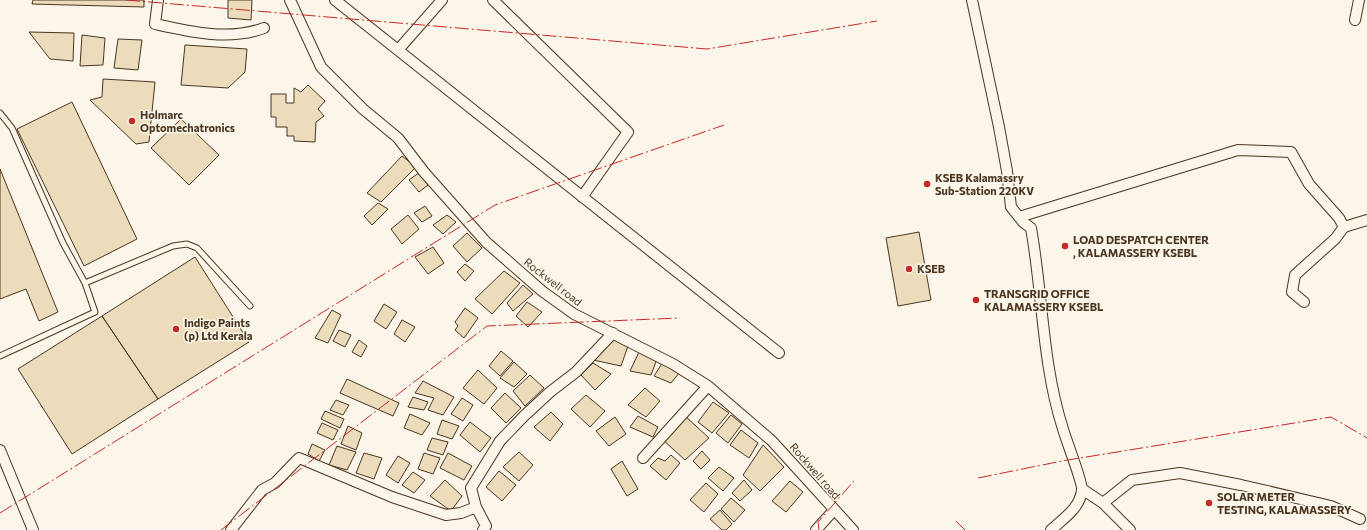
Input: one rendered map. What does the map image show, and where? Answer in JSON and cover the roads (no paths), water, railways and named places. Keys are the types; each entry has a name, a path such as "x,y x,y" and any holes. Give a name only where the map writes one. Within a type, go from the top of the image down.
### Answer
{"street":[{"path":"158,0 155,24 199,34 248,34 264,28"},
{"name":"Rockwell road","path":"290,0 321,67 363,109 398,138 424,172 486,242 542,291 574,314 672,364 708,386 772,441 853,530"},
{"path":"335,0 779,353"},
{"path":"398,50 442,0"},
{"path":"493,0 628,132 582,197"},
{"path":"972,0 999,127 1007,171 1011,207 1031,228 1037,258 1048,367 1062,427 1082,489 1078,505 1051,530"},
{"path":"1355,20 1359,0"},
{"path":"1019,217 1238,150 1291,152 1309,184 1339,218 1344,227"},
{"path":"1304,302 1292,292 1295,274 1335,239 1344,227 1367,220"},
{"path":"487,529 476,507 471,488 500,441 534,406 576,372 613,333"},
{"path":"643,458 708,386"},
{"path":"0,450 33,530"},
{"path":"231,530 262,490 275,483 299,458 392,497 446,515 461,514 476,507"},
{"path":"1103,503 1132,480 1180,473 1241,485 1331,506 1360,519"},
{"path":"1082,489 1103,503 1130,530"},
{"path":"816,530 834,510"}],"lane":[{"path":"0,113 12,128 63,243 86,283 95,312 0,356"},
{"path":"86,283 173,246 188,244 197,248 250,306"}],"place":[{"name":"Holmarc Optomechatronics","path":"132,121"},
{"name":"KSEB Kalamassry Sub-Station 220KV","path":"927,184"},
{"name":"LOAD DESPATCH CENTER , KALAMASSERY KSEBL","path":"1065,246"},
{"name":"KSEB","path":"909,269"},
{"name":"TRANSGRID OFFICE KALAMASSERY KSEBL","path":"976,300"},
{"name":"Indigo Paints (p) Ltd Kerala","path":"176,329"},
{"name":"SOLAR METER TESTING, KALAMASSERY","path":"1209,503"}]}
